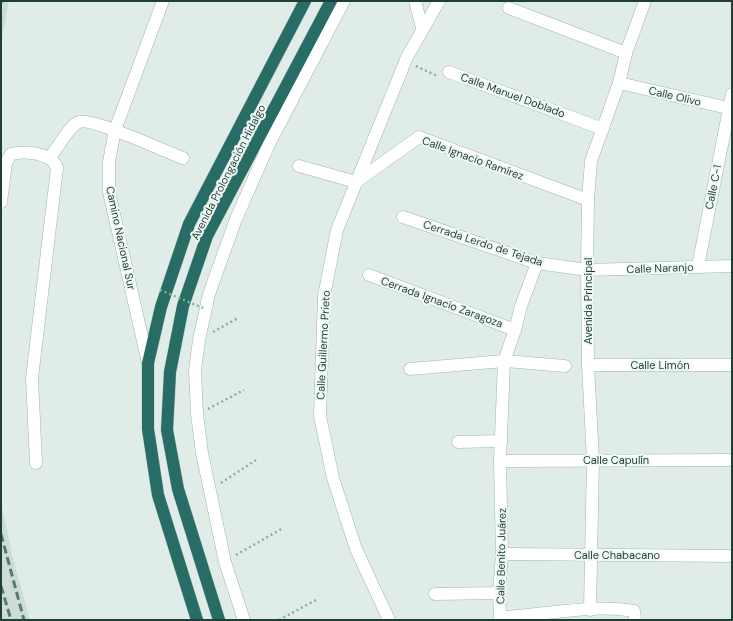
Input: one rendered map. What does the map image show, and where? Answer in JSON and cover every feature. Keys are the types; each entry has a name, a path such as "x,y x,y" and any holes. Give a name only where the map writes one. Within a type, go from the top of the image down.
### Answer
{"highway":[{"name":"Avenida Prolongación Hidalgo","path":"197,620 158,495 148,429 148,363 160,307 189,224 305,1"},
{"name":"Avenida Prolongación Hidalgo","path":"219,620 178,489 167,430 170,372 183,306 207,236 331,1"}],"street":[{"name":"Camino Nacional Sur","path":"148,363 110,192 109,162 115,130 163,1"},
{"path":"244,620 225,562 202,453 197,414 195,370 199,340 212,287 239,212 269,144 344,1"},
{"path":"415,1 422,28"},
{"name":"Calle Guillermo Prieto","path":"390,620 356,549 333,478 320,416 324,296 337,230 405,60 422,28 439,1"},
{"name":"Avenida Principal","path":"590,610 593,460 588,365 587,270 588,200 591,161 619,83 626,53 645,1"},
{"path":"509,8 626,53"},
{"name":"Calle Manuel Doblado","path":"449,72 603,129"},
{"name":"Calle Olivo","path":"619,83 730,108"},
{"name":"Calle C-1","path":"698,266 732,94"},
{"path":"50,157 74,125 80,121 115,130 183,158"},
{"name":"Calle Ignacio Ramírez","path":"356,182 419,137 588,200"},
{"path":"1,202 6,163 11,154 19,152 50,157 56,163 57,168 32,378 36,463"},
{"path":"299,166 356,182"},
{"name":"Cerrada Lerdo de Tejada","path":"402,217 537,263 587,270"},
{"name":"Calle Benito Juárez","path":"537,263 521,306 515,330 504,361 500,461 502,554 499,593 500,617 553,617 590,610 635,616"},
{"name":"Calle Naranjo","path":"587,270 732,266"},
{"name":"Cerrada Ignacio Zaragoza","path":"369,275 515,330"},
{"path":"410,369 504,361 565,366"},
{"name":"Calle Limón","path":"588,365 732,365"},
{"path":"458,442 501,441"},
{"name":"Calle Capulín","path":"500,461 732,460"},
{"name":"Calle Chabacano","path":"502,554 732,556"},
{"path":"435,594 499,593"}],"path":[{"name":"Calle Manuel Doblado","path":"405,60 429,73 445,78 449,72"},
{"path":"160,290 202,308"},
{"path":"199,340 238,318"},
{"path":"197,414 244,390"},
{"path":"211,490 256,460"},
{"path":"225,562 283,528"},
{"path":"279,620 316,600"}],"shaded area":[{"path":"1,1 9,1 1,42"},
{"path":"1,503 12,555 30,620 1,620"}],"railway":[{"path":"1,534 24,620"},
{"path":"1,586 11,620"}]}
